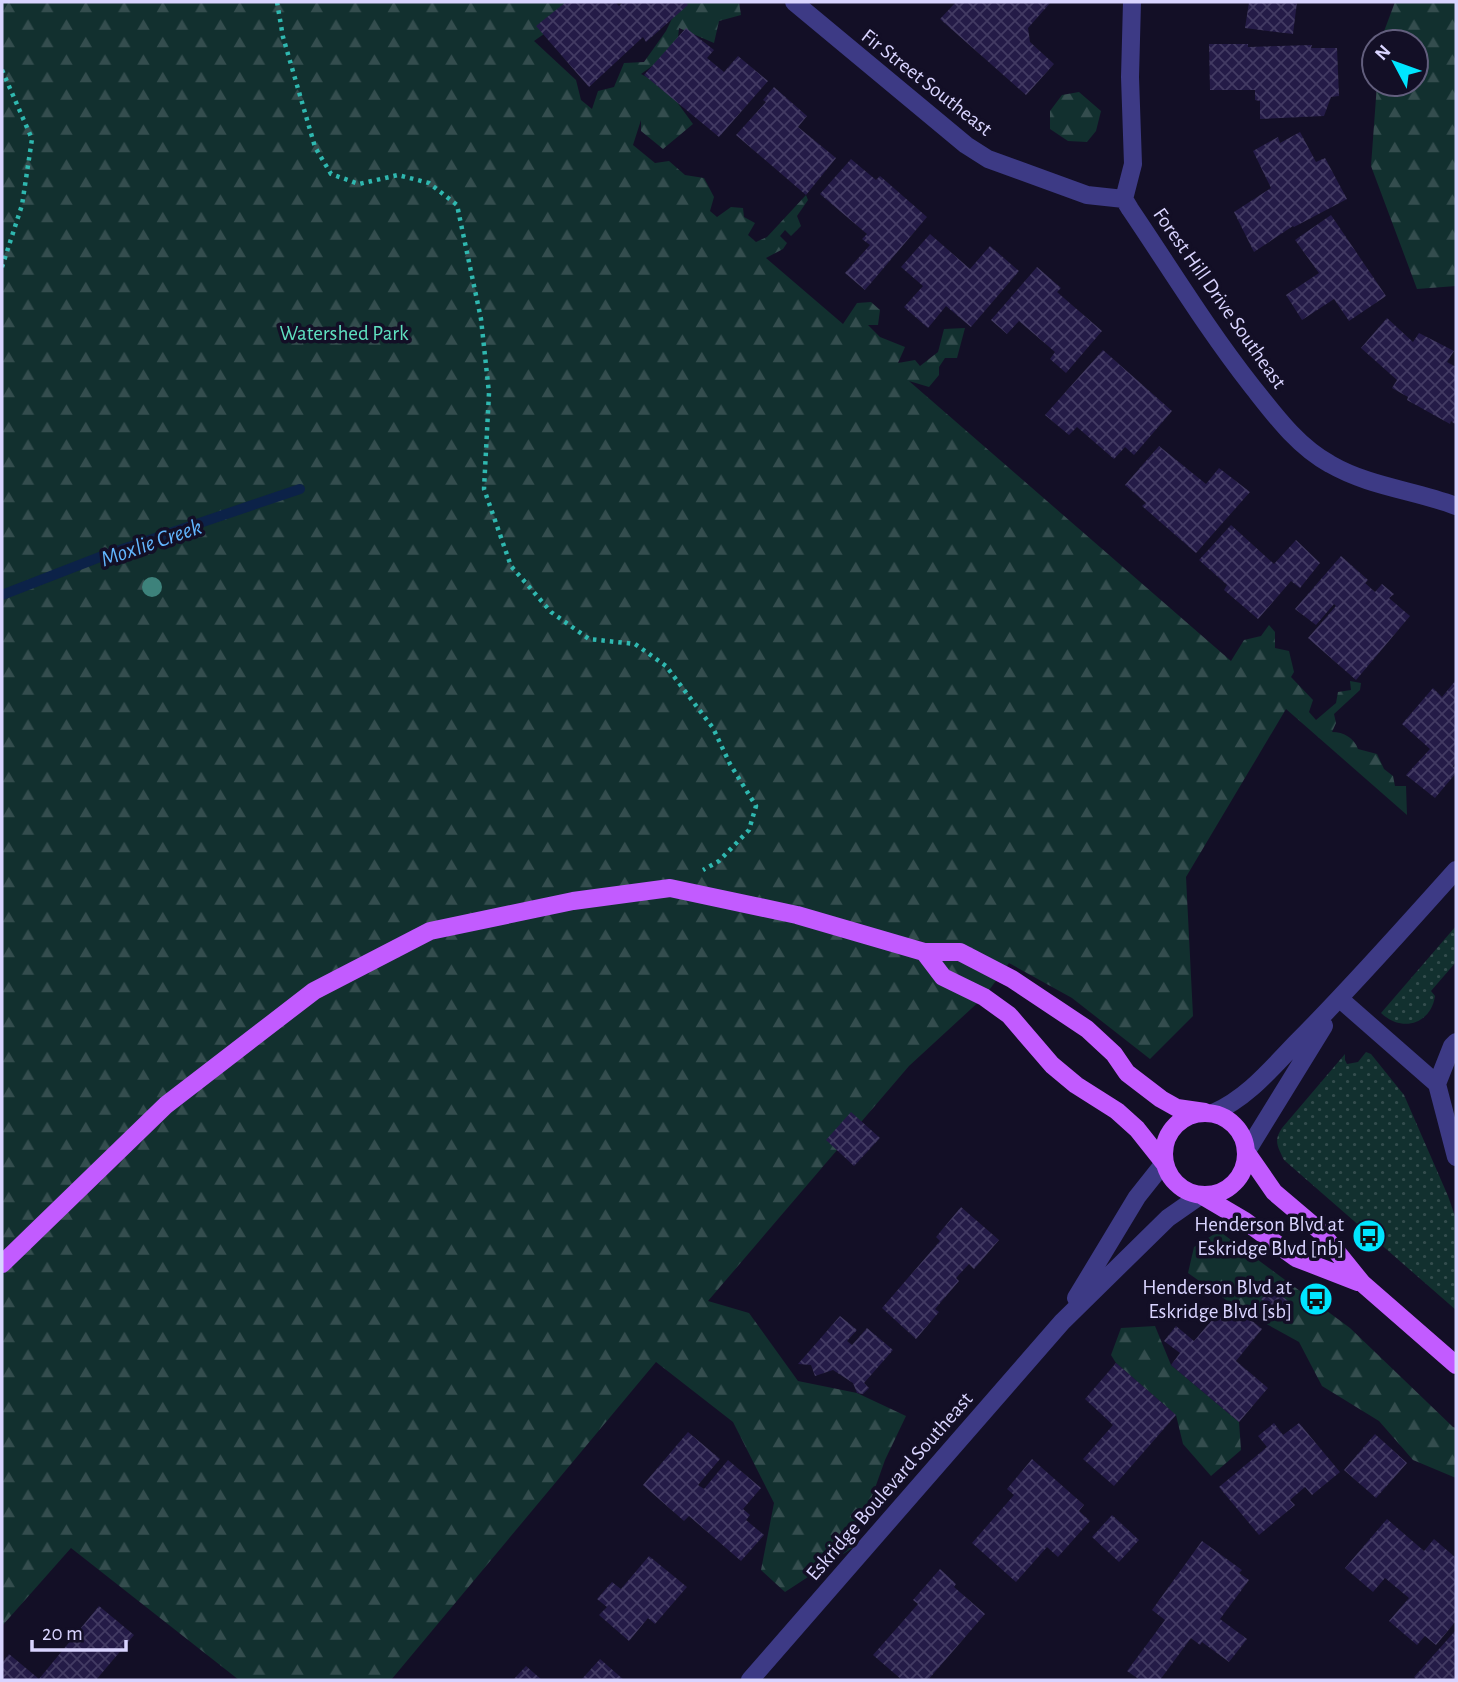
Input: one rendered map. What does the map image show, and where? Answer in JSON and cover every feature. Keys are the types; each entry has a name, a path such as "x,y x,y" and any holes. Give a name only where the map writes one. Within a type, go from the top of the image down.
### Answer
{"main road":[{"path":"2,1264 166,1105 314,991 430,931 573,901 670,888 797,915 924,952 960,952 1012,979 1087,1029 1114,1054 1128,1073 1161,1099 1178,1108 1230,1120 1240,1130 1246,1142 1244,1169 1237,1181 1227,1190 1214,1195 1189,1192 1178,1185 1137,1129 1052,1065 1009,1015 984,998 943,977 924,952"},
{"path":"1164,1163 1167,1139 1173,1128 1192,1114 1209,1113"},
{"path":"1247,1152 1274,1192 1320,1231 1362,1283 1456,1366"},
{"path":"1201,1195 1245,1221 1296,1258 1362,1283"}],"street":[{"name":"Fir Street Southeast","path":"794,2 966,145 988,159 1087,195 1124,199"},
{"name":"Forest Hill Drive Southeast","path":"1132,2 1130,77 1133,164 1124,199 1221,346 1271,411 1298,440 1329,464 1371,484 1435,498 1456,506"},
{"path":"1209,1113 1231,1106 1250,1090 1340,999 1456,870"},
{"path":"1340,999 1437,1084 1456,1157"},
{"path":"1247,1152 1340,999"},
{"path":"1437,1084 1456,1042"},
{"name":"Eskridge Boulevard Southeast","path":"1062,1322 1137,1197 1164,1163"},
{"name":"Eskridge Boulevard Southeast","path":"750,1680 1062,1322 1168,1218 1201,1195"}],"path":[{"path":"276,2 283,37 315,148 331,174 359,184 398,175 429,183 457,205 481,319 489,393 484,489 511,566 551,612 589,639 635,644 666,666 713,728 730,764 756,806 749,830 719,861 670,888"},
{"path":"2,70 32,139 22,205 2,267"}],"green space":[{"name":"Watershed Park","path":"2,2 584,2 570,22 551,29 534,41 576,80 581,100 592,109 598,91 614,87 624,63 644,62 666,31 680,2 739,2 741,15 719,21 714,43 679,28 677,48 641,74 666,87 693,124 663,149 641,131 641,120 633,145 655,163 669,161 685,175 704,178 714,197 710,211 717,217 731,207 743,208 744,217 755,223 748,235 756,242 767,237 806,195 808,200 797,216 801,226 791,236 785,230 780,236 787,243 783,249 766,258 843,324 857,303 871,302 880,310 878,325 868,325 880,337 905,347 898,363 915,360 920,366 938,352 944,329 965,328 957,358 945,358 939,367 939,375 929,387 909,381 1231,661 1244,640 1261,636 1269,625 1275,632 1275,648 1289,651 1294,672 1291,677 1313,700 1309,712 1316,720 1336,703 1338,692 1351,690 1350,681 1361,683 1360,690 1334,714 1336,723 1332,732 1348,736 1358,749 1377,754 1384,769 1393,776 1395,786 1406,786 1407,815 1286,709 1186,877 1193,1016 1150,1059 1072,998 1009,963 984,997 909,1066 708,1301 749,1313 798,1381 857,1393 906,1416 885,1460 854,1547 785,1592 761,1570 774,1503 733,1422 656,1362 391,1680 239,1680 71,1548 2,1626"},
{"path":"1395,2 1456,2 1456,286 1417,289 1371,166 1376,98 1430,98 1430,28 1385,28"},
{"path":"1079,92 1101,111 1096,131 1087,142 1068,141 1050,129 1050,111 1062,95"},
{"path":"1456,926 1456,962 1431,991 1435,996 1428,1013 1414,1023 1406,1024 1398,1023 1381,1013"},
{"path":"1366,1052 1371,1054 1404,1095 1448,1196 1456,1219 1456,1310 1284,1160 1278,1148 1277,1140 1282,1128 1345,1054 1347,1064 1358,1062"},
{"path":"1219,1231 1350,1328 1456,1428 1456,1478 1413,1460 1379,1421 1322,1386 1299,1342 1236,1307 1188,1273 1194,1247"},
{"path":"1155,1326 1171,1365 1239,1422 1241,1450 1211,1476 1183,1444 1176,1415 1116,1363 1111,1355 1121,1328"}],"building":[{"path":"566,2 615,2 619,6 623,2 686,2 688,5 646,42 643,37 589,87 536,26"},
{"path":"956,2 1051,2 1028,28 1030,42 1054,64 1026,95 940,19"},
{"path":"1249,2 1297,2 1293,34 1245,28"},
{"path":"686,28 714,50 707,58 724,72 738,56 768,81 719,137 644,75"},
{"path":"1209,44 1248,44 1248,47 1312,45 1311,48 1337,48 1339,96 1331,97 1324,116 1260,119 1260,101 1255,100 1255,90 1210,90"},
{"path":"774,87 807,116 798,127 836,158 806,195 736,135 766,102 763,100"},
{"path":"1300,132 1316,162 1325,158 1347,199 1293,226 1254,252 1234,212 1271,188 1253,151 1278,137 1280,143"},
{"path":"851,159 876,180 880,176 927,217 865,290 845,273 870,245 862,239 867,234 820,194"},
{"path":"1331,215 1386,296 1349,321 1334,299 1302,320 1286,295 1319,273 1295,240"},
{"path":"930,234 970,269 990,246 1019,271 971,327 946,306 928,328 904,307 923,286 901,267"},
{"path":"1037,267 1061,288 1057,292 1102,331 1066,373 1050,359 1055,352 1019,321 1007,334 991,320"},
{"path":"1387,318 1413,342 1419,333 1454,351 1447,362 1456,367 1456,425 1407,400 1408,397 1392,388 1397,380 1361,348"},
{"path":"1103,350 1172,411 1134,455 1125,447 1114,459 1077,427 1069,435 1045,415"},
{"path":"1159,446 1206,484 1219,468 1250,492 1196,553 1142,506 1146,503 1125,485"},
{"path":"1231,525 1274,564 1296,540 1320,563 1300,588 1291,581 1258,619 1224,590 1227,585 1199,560"},
{"path":"1341,556 1368,580 1365,583 1375,592 1382,584 1394,594 1389,598 1410,616 1356,680 1308,638 1336,606 1334,604 1316,625 1295,609"},
{"path":"1456,680 1456,762 1452,768 1456,765 1456,773 1435,798 1406,775 1430,749 1402,724 1433,688 1442,697"},
{"path":"851,1112 880,1138 854,1166 826,1140"},
{"path":"961,1207 999,1240 974,1269 969,1264 956,1278 959,1281 935,1309 939,1312 916,1339 882,1308 940,1241 936,1237"},
{"path":"1271,1287 1288,1301 1277,1312 1261,1299"},
{"path":"1228,1301 1262,1329 1236,1361 1268,1388 1239,1422 1171,1365 1180,1353 1164,1341 1176,1326 1194,1341"},
{"path":"840,1316 857,1330 847,1341 852,1345 867,1328 893,1350 864,1383 869,1388 863,1394 857,1393 853,1383 833,1370 815,1376 811,1365 798,1364"},
{"path":"1116,1363 1176,1415 1114,1486 1083,1459 1113,1425 1085,1399"},
{"path":"1274,1423 1283,1435 1299,1423 1340,1472 1312,1495 1305,1487 1290,1500 1295,1505 1259,1535 1219,1487 1267,1447 1258,1436"},
{"path":"688,1432 720,1459 698,1485 704,1489 728,1460 761,1488 743,1509 750,1515 746,1520 764,1535 741,1561 689,1516 684,1521 643,1485"},
{"path":"1375,1434 1407,1463 1376,1498 1344,1470"},
{"path":"1032,1459 1084,1505 1079,1511 1090,1521 1058,1557 1047,1547 1016,1582 972,1543 1014,1495 1007,1489"},
{"path":"1112,1515 1139,1540 1119,1562 1092,1537"},
{"path":"1387,1519 1424,1551 1434,1539 1456,1558 1456,1621 1436,1645 1425,1636 1417,1645 1389,1621 1409,1598 1385,1578 1373,1592 1345,1568"},
{"path":"1202,1541 1242,1570 1239,1573 1249,1580 1220,1619 1247,1639 1229,1662 1202,1642 1200,1645 1191,1638 1160,1680 1140,1680 1127,1671 1165,1620 1152,1610"},
{"path":"649,1556 687,1587 655,1624 648,1618 629,1641 599,1615 607,1607 597,1599 612,1582 621,1589"},
{"path":"940,1569 956,1584 954,1587 985,1614 928,1680 902,1680 873,1655 918,1604 913,1600"},
{"path":"99,1606 134,1635 96,1680 2,1680 2,1663 9,1654 39,1679"},
{"path":"1456,1630 1456,1680 1417,1680 1414,1677"},
{"path":"600,1659 624,1680 581,1680"},
{"path":"526,1666 542,1680 513,1680"}],"waterway":[{"name":"Moxlie Creek","path":"2,595 105,555 300,489"}],"place":[{"name":"Henderson Blvd at Eskridge Blvd [nb]","path":"1369,1236"},
{"name":"Henderson Blvd at Eskridge Blvd [sb]","path":"1316,1299"}]}
